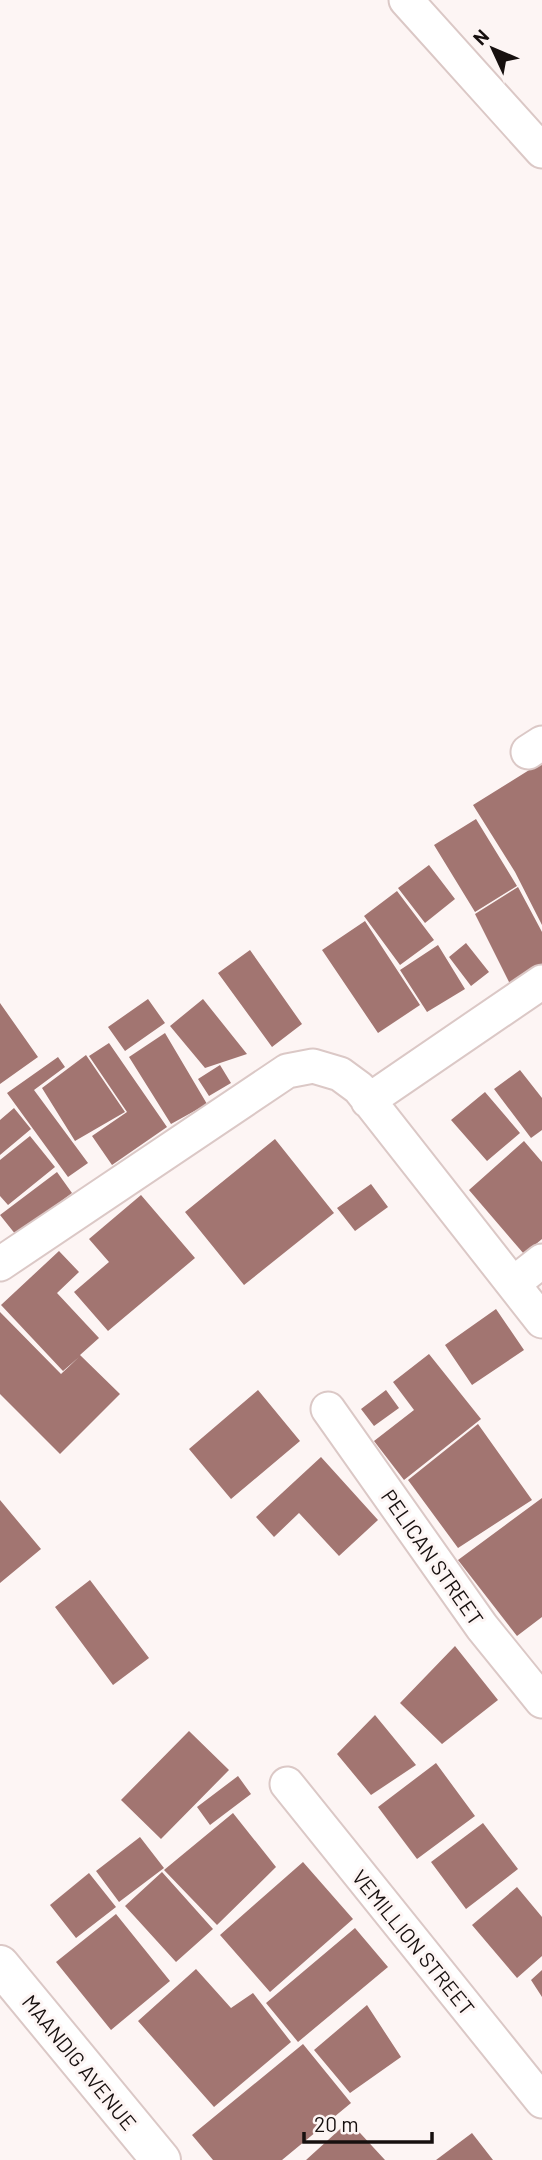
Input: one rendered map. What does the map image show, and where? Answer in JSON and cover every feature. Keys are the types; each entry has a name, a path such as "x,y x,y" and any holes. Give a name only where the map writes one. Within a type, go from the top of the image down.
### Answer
{"street":[{"path":"407,0 542,150"},
{"path":"368,1101 542,982"},
{"path":"0,1264 287,1071 313,1066 340,1074 359,1088 542,1321"},
{"path":"514,1283 542,1261"},
{"name":"PELICAN STREET","path":"328,1409 482,1627 542,1701"},
{"name":"VEMILLION STREET","path":"287,1784 542,2101"},
{"name":"MAANDIG AVENUE","path":"0,1965 161,2160"}],"building":[{"path":"542,762 542,925 515,872 473,805"},
{"path":"476,819 517,886 475,912 434,845"},
{"path":"429,865 455,899 425,923 398,888"},
{"path":"518,887 542,932 542,971 512,988 475,914"},
{"path":"397,891 434,940 400,965 364,916"},
{"path":"365,921 420,1005 378,1033 322,950"},
{"path":"466,943 489,972 471,986 449,957"},
{"path":"438,945 465,989 427,1012 400,970"},
{"path":"250,950 302,1024 272,1047 218,973"},
{"path":"148,999 165,1023 125,1051 108,1027"},
{"path":"203,999 247,1054 205,1068 170,1026"},
{"path":"0,1003 38,1057 0,1084"},
{"path":"165,1033 207,1104 171,1124 129,1057"},
{"path":"109,1043 167,1127 112,1165 92,1136 127,1112 89,1056"},
{"path":"86,1055 125,1112 75,1141 42,1088"},
{"path":"58,1057 65,1067 34,1090 88,1163 68,1177 7,1093"},
{"path":"220,1065 231,1083 209,1096 198,1079"},
{"path":"520,1070 542,1098 542,1130 531,1138 494,1089"},
{"path":"485,1092 520,1133 487,1161 451,1120"},
{"path":"14,1108 31,1129 0,1155 0,1120"},
{"path":"30,1136 55,1167 8,1205 0,1196 0,1160"},
{"path":"275,1139 334,1213 244,1285 185,1212"},
{"path":"524,1141 542,1162 542,1239 524,1254 469,1190"},
{"path":"57,1172 72,1193 16,1235 0,1215"},
{"path":"371,1184 388,1207 355,1231 337,1208"},
{"path":"141,1195 195,1258 108,1331 74,1292 109,1262 89,1239"},
{"path":"59,1251 79,1272 57,1293 99,1338 80,1355 120,1394 60,1454 0,1394 0,1312 61,1374 79,1357 63,1371 1,1305"},
{"path":"496,1309 524,1350 472,1385 445,1345"},
{"path":"429,1354 481,1419 404,1480 374,1441 414,1410 393,1382"},
{"path":"258,1390 300,1441 231,1499 189,1449"},
{"path":"386,1390 399,1408 374,1426 361,1409"},
{"path":"478,1424 532,1500 458,1548 408,1480"},
{"path":"321,1457 378,1520 339,1556 299,1513 274,1537 256,1517"},
{"path":"542,1498 542,1617 517,1636 458,1560"},
{"path":"0,1500 41,1549 0,1583"},
{"path":"90,1580 149,1658 113,1685 55,1607"},
{"path":"455,1646 498,1700 442,1744 400,1703"},
{"path":"375,1715 416,1765 371,1795 337,1754"},
{"path":"189,1731 229,1770 161,1839 121,1800"},
{"path":"436,1763 475,1816 417,1859 378,1807"},
{"path":"238,1776 251,1794 210,1825 197,1807"},
{"path":"233,1813 276,1867 217,1925 164,1870"},
{"path":"483,1823 518,1869 466,1909 431,1862"},
{"path":"140,1837 164,1868 119,1902 96,1871"},
{"path":"303,1862 353,1919 270,1992 220,1935"},
{"path":"162,1872 213,1929 176,1962 125,1906"},
{"path":"89,1873 116,1907 76,1938 50,1905"},
{"path":"517,1887 542,1917 542,1956 517,1978 472,1925"},
{"path":"116,1914 170,1981 111,2030 56,1962"},
{"path":"355,1928 388,1967 298,2042 266,2003"},
{"path":"196,1969 231,2008 253,1993 291,2042 214,2107 138,2021"},
{"path":"542,1970 542,1997 531,1980"},
{"path":"367,2005 401,2057 350,2093 314,2050"},
{"path":"303,2044 351,2103 282,2160 213,2160 192,2135"},
{"path":"349,2121 385,2160 306,2160"},
{"path":"472,2133 493,2160 436,2160"}]}
